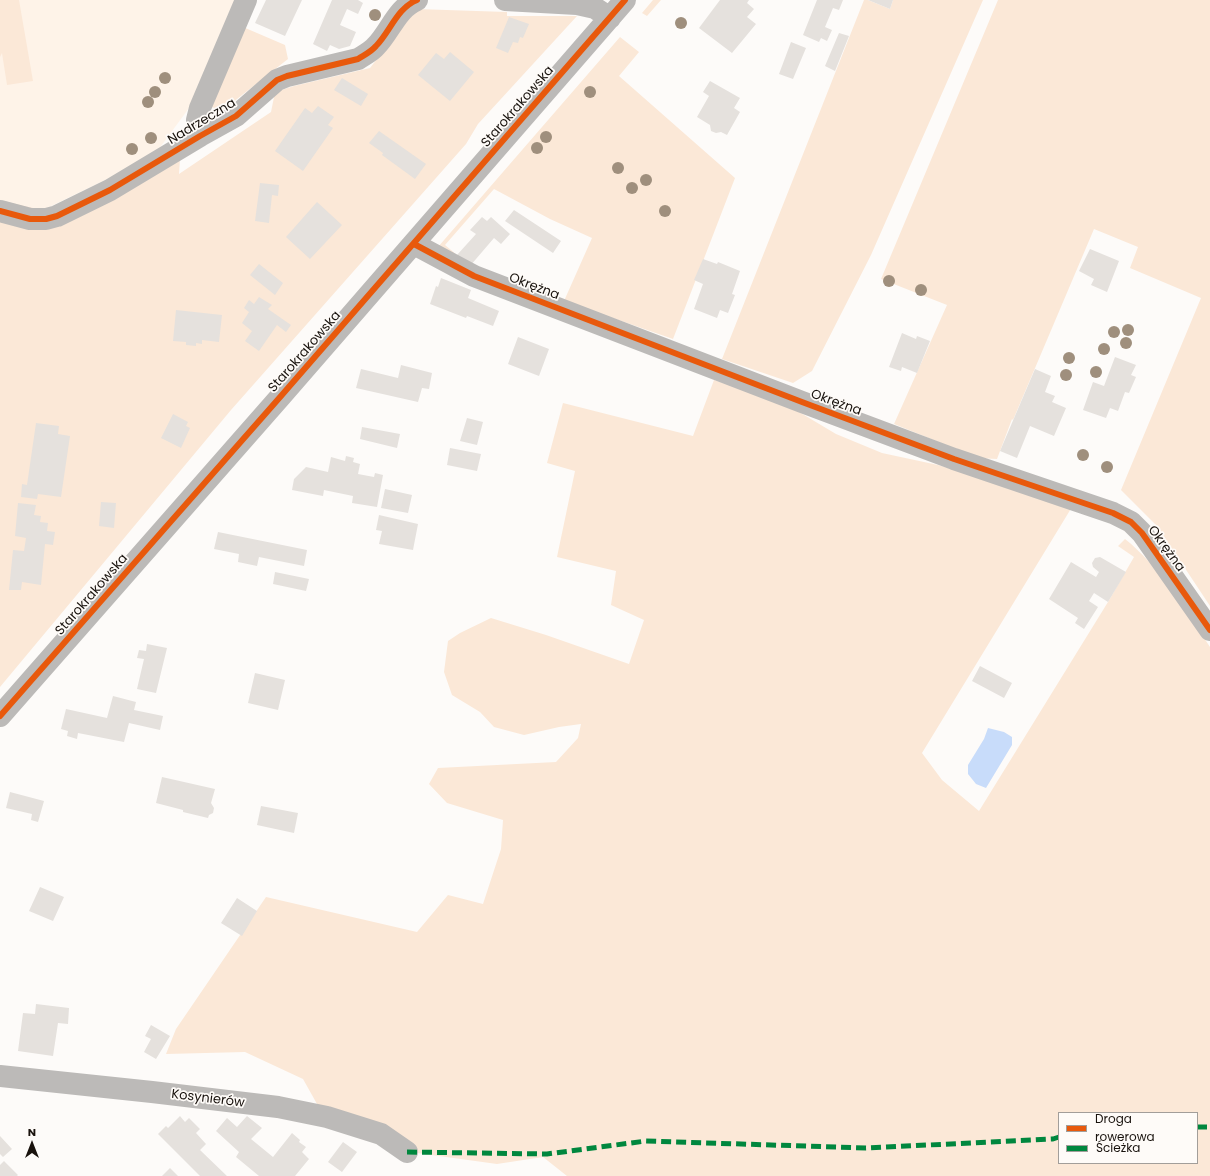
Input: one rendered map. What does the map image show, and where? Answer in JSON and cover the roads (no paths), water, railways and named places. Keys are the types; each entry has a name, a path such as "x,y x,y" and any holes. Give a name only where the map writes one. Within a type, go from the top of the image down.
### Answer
{"street":[{"path":"200,136 197,120 200,108 246,0"},
{"name":"Nadrzeczna","path":"0,211 30,219 46,219 57,216 110,190 236,116 277,80 287,76 358,59 368,53 377,46 404,8 416,0"},
{"path":"505,0 577,4 595,8 610,18"},
{"name":"Starokrakowska","path":"0,716 414,244 625,0"},
{"name":"Okrężna","path":"414,244 474,276 685,358 954,459 1113,513 1130,522 1142,533 1210,630"},
{"name":"Kosynierów","path":"0,1076 278,1107 328,1117 381,1134 407,1152"}],"water":[{"path":"988,728 1004,732 1012,737 1012,745 986,788 976,784 968,774 968,765 984,739"}]}
